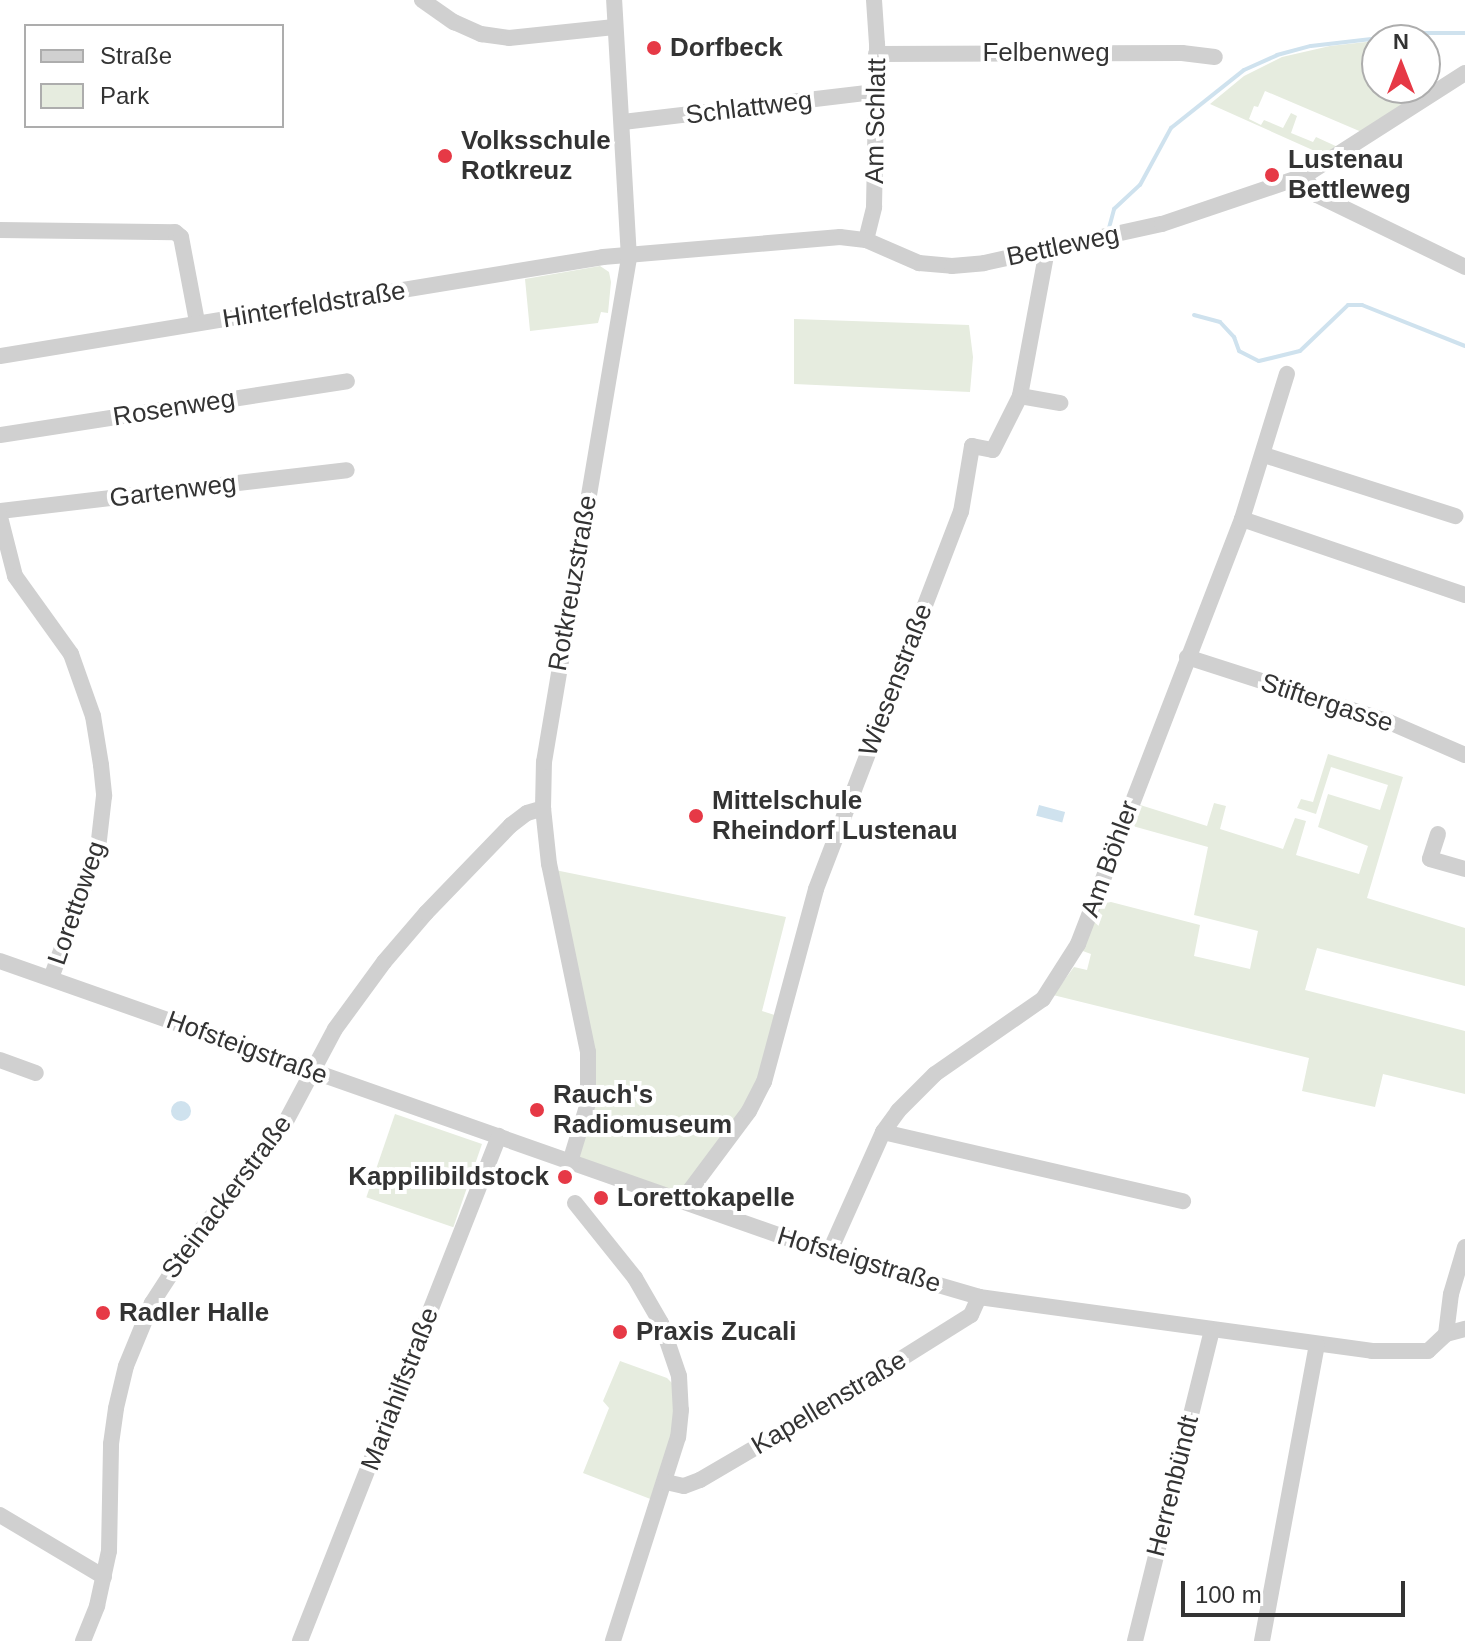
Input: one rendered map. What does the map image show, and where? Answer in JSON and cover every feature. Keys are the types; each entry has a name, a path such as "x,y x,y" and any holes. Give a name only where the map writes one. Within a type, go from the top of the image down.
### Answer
{"street":[{"path":"422,0 454,22 481,34 509,38 614,27"},
{"name":"Rotkreuzstraße","path":"570,1162 588,1103 588,1052 549,864 543,808 550,710 629,258 614,0"},
{"name":"Am Schlatt","path":"866,240 874,207 874,0"},
{"name":"Felbenweg","path":"876,54 1182,53 1215,57"},
{"name":"Bettleweg","path":"629,258 840,237 866,240 919,263 936,266 984,263 1047,250 1192,216 1304,176 1465,73"},
{"name":"Schlattweg","path":"623,122 875,92"},
{"path":"1304,176 1317,195 1465,267"},
{"path":"0,230 175,232 181,237 197,322"},
{"name":"Wiesenstraße","path":"682,1201 749,1111 764,1082 816,889 961,512 972,446 993,450 1020,396 1047,250"},
{"name":"Hinterfeldstraße","path":"0,356 603,257 629,258"},
{"name":"Am Böhler","path":"829,1253 883,1132 926,1083 1043,999 1064,969 1088,918 1242,519 1287,374"},
{"name":"Rosenweg","path":"0,435 347,381"},
{"path":"1020,396 1060,403"},
{"path":"1264,455 1455,516"},
{"name":"Gartenweg","path":"0,514 347,470"},
{"name":"Lorettoweg","path":"0,514 15,576 71,654 93,716 101,765 104,796 98,849 51,978"},
{"path":"1242,519 1465,595"},
{"name":"Stiftergasse","path":"1187,657 1389,722 1465,755"},
{"name":"Steinackerstraße","path":"83,1641 104,1577 116,1408 126,1366 152,1303 191,1243 285,1123 335,1029 426,913 518,820 543,808"},
{"path":"1438,834 1430,859 1465,869"},
{"name":"Hofsteigstraße","path":"0,961 829,1253 979,1297 1317,1345 1417,1353 1428,1351 1446,1334 1465,1329"},
{"path":"0,1060 36,1073"},
{"path":"883,1132 1183,1201"},
{"name":"Mariahilfstraße","path":"300,1641 499,1136"},
{"path":"575,1203 635,1278 671,1350 681,1410 666,1482 613,1641"},
{"path":"1446,1334 1451,1294 1465,1247"},
{"name":"Kapellenstraße","path":"666,1482 684,1486 700,1480 821,1409 971,1315 979,1297"},
{"name":"Herrenbündt","path":"1135,1641 1212,1331"},
{"path":"1262,1641 1317,1345"},
{"path":"0,1515 104,1577"}],"green space":[{"path":"1361,43 1361,104 1409,104 1364,133 1265,91 1249,119 1261,125 1264,120 1283,128 1291,113 1297,116 1291,133 1313,142 1316,137 1340,148 1326,156 1210,104 1244,76 1282,57"},
{"path":"600,266 609,272 611,282 608,313 601,312 598,323 530,331 525,279"},
{"path":"794,319 969,325 973,357 970,392 794,384"},
{"path":"1328,754 1403,777 1367,898 1465,928 1465,986 1317,948 1305,990 1465,1031 1465,1094 1383,1074 1375,1107 1302,1091 1309,1058 1053,995 1074,967 1087,970 1091,954 1080,950 1100,904 1111,902 1200,925 1194,956 1250,969 1258,931 1194,915 1208,847 1129,825 1137,804 1207,826 1214,803 1226,806 1220,829 1283,849 1295,818 1306,821 1296,855 1359,874 1368,846 1318,827 1328,794 1380,810 1388,785 1331,767 1316,814 1297,808 1301,799 1313,802"},
{"path":"550,869 786,917 762,1011 784,1018 761,1088 682,1201 570,1162 589,1089"},
{"path":"395,1114 482,1144 453,1227 366,1197"},
{"path":"620,1361 667,1378 674,1385 675,1422 653,1500 583,1473 609,1408 603,1401"}],"water":[{"path":"1039,805 1065,812 1062,823 1036,816"},
{"path":"181,1101 188,1104 191,1111 188,1118 181,1121 174,1118 171,1111 174,1104"}],"waterway":[{"path":"1109,228 1114,209 1140,185 1171,128 1244,70 1277,55 1311,46 1423,33 1465,33"},
{"path":"1194,315 1220,322 1234,337 1239,351 1259,361 1300,351 1348,305 1362,305 1465,346"}],"place":[{"name":"Dorfbeck","path":"654,48"},
{"name":"Volksschule Rotkreuz","path":"445,156"},
{"name":"Lustenau Bettleweg","path":"1272,175"},
{"name":"Mittelschule Rheindorf Lustenau","path":"696,816"},
{"name":"Rauch's Radiomuseum","path":"537,1110"},
{"name":"Kappilibildstock","path":"565,1177"},
{"name":"Lorettokapelle","path":"601,1198"},
{"name":"Radler Halle","path":"103,1313"},
{"name":"Praxis Zucali","path":"620,1332"}]}
